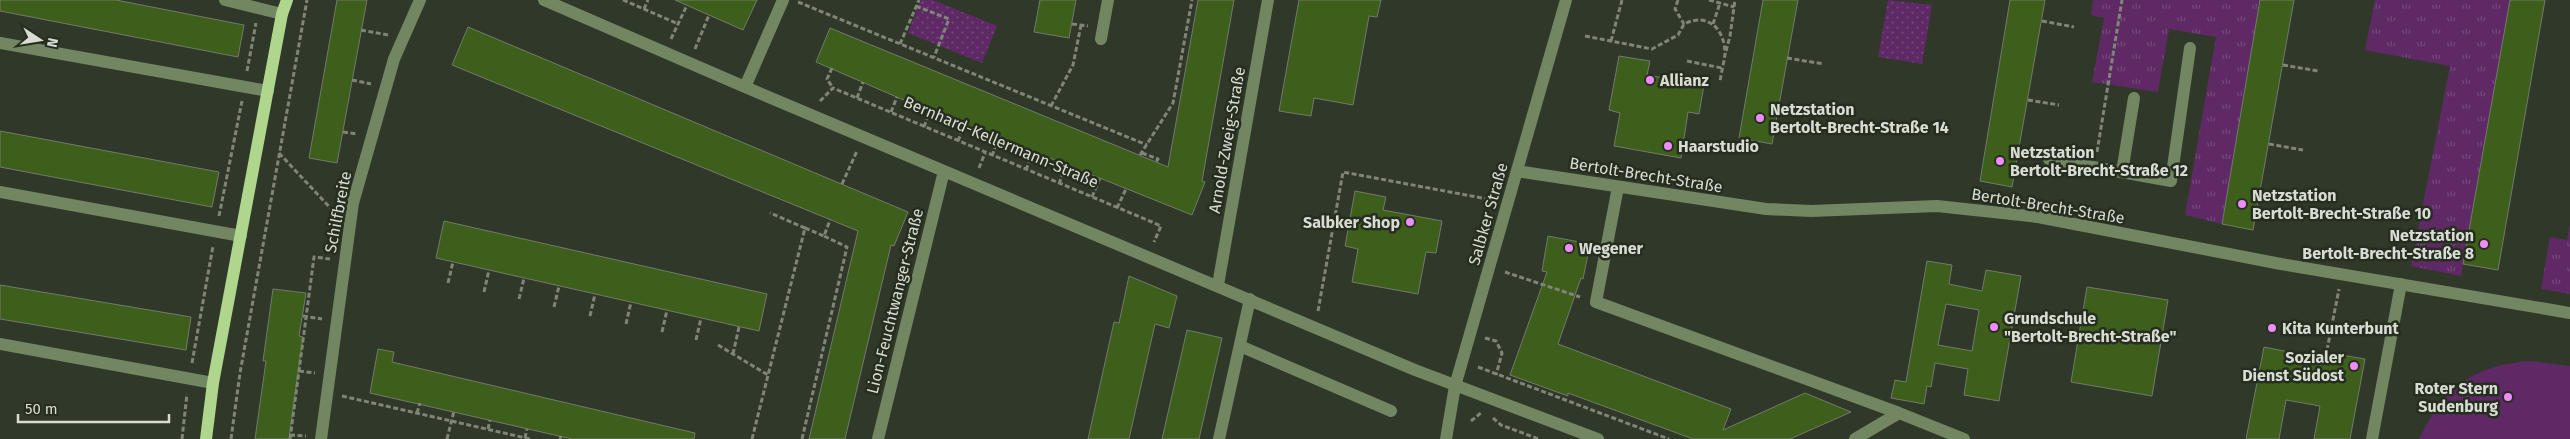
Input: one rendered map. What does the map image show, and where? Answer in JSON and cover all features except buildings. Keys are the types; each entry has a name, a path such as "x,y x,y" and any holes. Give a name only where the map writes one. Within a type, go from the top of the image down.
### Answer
{"main road":[{"path":"281,0 282,14"},
{"path":"206,439 214,383 241,236 282,14 287,0"}],"street":[{"path":"226,0 282,14"},
{"name":"Schilfbreite","path":"321,439 353,203 394,59 420,0"},
{"path":"544,0 807,114 1455,386 1598,439"},
{"path":"744,87 783,0"},
{"path":"1101,39 1108,0"},
{"name":"Arnold-Zweig-Straße","path":"1218,285 1268,0"},
{"name":"Salbker Straße","path":"1446,439 1455,386 1566,0"},
{"path":"0,43 268,92"},
{"path":"2049,159 2171,181 2190,48"},
{"path":"2122,172 2134,98"},
{"name":"Lion-Feuchtwanger-Straße","path":"878,439 944,171"},
{"name":"Bertolt-Brecht-Straße","path":"1517,171 1766,209 1811,211 1937,206 2038,217 2342,274 2570,313"},
{"path":"1618,187 1596,302 1899,413 1964,439"},
{"path":"0,192 241,236"},
{"path":"2372,439 2401,284"},
{"path":"1219,439 1250,299"},
{"path":"0,344 214,383"},
{"path":"1240,346 1391,411"},
{"path":"1855,439 1899,413"}],"path":[{"path":"231,439 240,373 307,0"},
{"path":"623,0 678,24"},
{"path":"644,9 648,0"},
{"path":"794,0 1147,145"},
{"path":"900,44 919,0"},
{"path":"1156,162 1158,159 1141,154 1173,103 1192,0"},
{"path":"1611,41 1622,0"},
{"path":"1678,0 1675,9 1684,24"},
{"path":"1709,0 1734,7"},
{"path":"1720,82 1730,36 1735,0"},
{"path":"2095,167 2122,0"},
{"path":"1713,24 1720,3"},
{"path":"665,52 687,5"},
{"path":"916,6 949,20 934,57"},
{"path":"689,63 709,15"},
{"path":"1585,36 1652,49 1678,35 1684,24 1697,19 1713,24 1722,38 1725,54"},
{"path":"2042,21 2074,27"},
{"path":"1051,106 1073,65 1081,25"},
{"path":"361,30 390,36"},
{"path":"1787,58 1824,64"},
{"path":"1687,61 1722,68"},
{"path":"2283,65 2318,71"},
{"path":"807,114 833,88 827,79 832,68"},
{"path":"352,80 372,84"},
{"path":"857,98 863,82"},
{"name":"Bernhard-Kellermann-Straße","path":"833,88 1161,226 1148,256"},
{"path":"282,95 289,97"},
{"path":"891,113 897,97"},
{"path":"2028,100 2059,105"},
{"path":"924,127 930,111"},
{"path":"958,141 964,126"},
{"path":"343,132 357,134"},
{"path":"842,184 863,137"},
{"path":"992,156 999,137"},
{"path":"2269,144 2303,150"},
{"path":"1026,170 1033,151"},
{"path":"279,153 350,228"},
{"path":"978,171 985,153"},
{"path":"1059,184 1066,165"},
{"path":"1316,327 1343,172 1508,203"},
{"path":"1092,197 1100,178"},
{"path":"1117,208 1126,189"},
{"path":"770,213 847,247 802,439"},
{"path":"824,236 830,220"},
{"path":"752,439 806,228"},
{"path":"307,436 290,436 314,257 334,260"},
{"path":"448,283 453,262"},
{"path":"484,292 489,270"},
{"path":"1505,272 1596,302"},
{"path":"2327,350 2342,274"},
{"path":"519,299 524,278"},
{"path":"554,307 559,286"},
{"path":"590,316 595,294"},
{"path":"626,324 630,302"},
{"path":"662,332 666,310"},
{"path":"305,316 323,319"},
{"path":"696,340 701,318"},
{"path":"733,354 739,327"},
{"path":"1484,338 1496,342 1502,352 1496,375"},
{"path":"718,345 768,375"},
{"path":"1478,367 1669,439"},
{"path":"299,371 317,373"},
{"path":"327,392 530,439"},
{"path":"418,413 420,404"},
{"path":"1471,421 1483,410 1501,425 1539,439"},
{"path":"448,439 454,411"},
{"path":"488,430 490,420"},
{"path":"525,438 527,428"}],"green space":[{"path":"921,0 933,0 997,26 982,63 908,33"},
{"path":"1888,0 1932,5 1922,64 1878,57"},
{"path":"2093,0 2260,0 2222,224 2185,215 2216,37 2169,29 2158,92 2092,82 2104,18 2091,15"},
{"path":"2375,0 2510,0 2461,276 2411,266 2450,66 2365,50"},
{"path":"2570,223 2570,294 2541,289 2550,237 2567,240"},
{"name":"Roter Stern Sudenburg","path":"2531,361 2570,366 2570,439 2419,439 2438,406 2463,382 2493,367"}],"place":[{"name":"Allianz","path":"1650,80"},
{"name":"Netzstation Bertolt-Brecht-Straße 14","path":"1760,118"},
{"name":"Haarstudio","path":"1668,146"},
{"name":"Netzstation Bertolt-Brecht-Straße 12","path":"2000,161"},
{"name":"Netzstation Bertolt-Brecht-Straße 10","path":"2242,204"},
{"name":"Salbker Shop","path":"1410,222"},
{"name":"Netzstation Bertolt-Brecht-Straße 8","path":"2484,244"},
{"name":"Wegener","path":"1569,248"},
{"name":"Grundschule \"Bertolt-Brecht-Straße\"","path":"1994,327"},
{"name":"Kita Kunterbunt","path":"2272,328"},
{"name":"Sozialer Dienst Südost","path":"2354,366"},
{"name":"Roter Stern Sudenburg","path":"2508,397"}]}
